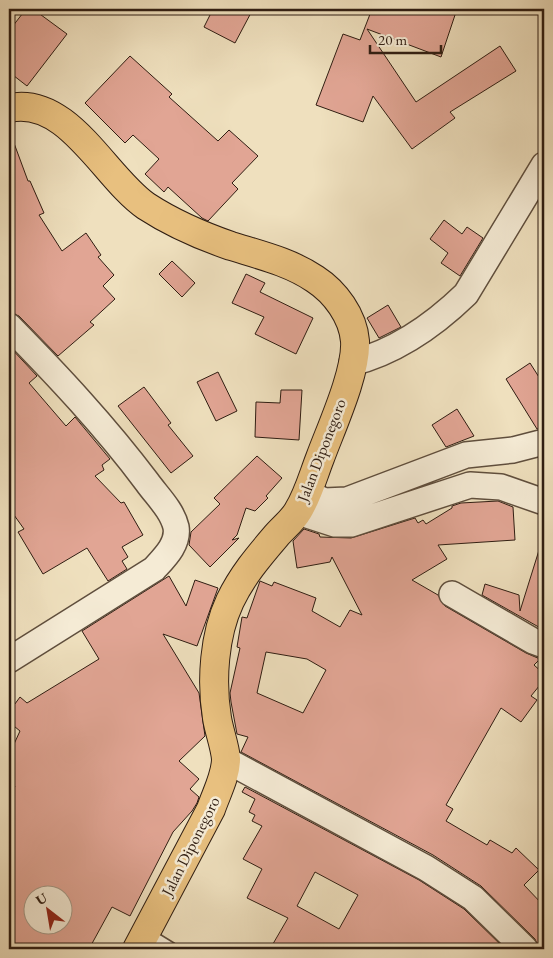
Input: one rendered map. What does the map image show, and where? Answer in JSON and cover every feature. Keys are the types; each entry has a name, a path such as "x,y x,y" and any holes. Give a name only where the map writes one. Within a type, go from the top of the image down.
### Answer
{"highway":[{"name":"Jalan Diponegoro","path":"9,108 28,107 44,112 61,122 81,138 144,205 186,228 290,265 316,280 332,293 353,327 355,343 352,363 341,402 302,502 248,568 229,602 219,632 215,665 217,718 226,760 220,787 141,941"}],"street":[{"path":"352,363 375,357 400,344 449,311 460,299 544,165"},
{"path":"9,326 68,386 120,446 169,512 176,534 170,551 154,569 9,660"},
{"path":"302,502 347,500 458,458 513,450 544,442"},
{"path":"302,502 335,524 351,524 470,486 501,487 544,502"},
{"path":"452,594 544,645"},
{"path":"226,760 334,817 458,888 473,898 526,949"}],"lane":[{"path":"141,941 171,949"}],"building":[{"path":"26,9 33,9 67,34 27,86 9,72 9,31"},
{"path":"213,9 253,9 235,43 204,27"},
{"path":"372,9 457,9 441,57 367,29 416,102 500,46 516,71 450,112 455,118 412,149 373,96 363,122 316,105 343,34 360,40"},
{"path":"130,56 172,94 169,97 218,141 229,130 258,156 232,183 238,189 208,221 202,218 168,187 164,192 145,174 159,159 133,135 125,143 85,103"},
{"path":"9,135 11,135 28,181 30,181 44,213 39,215 62,251 86,233 101,255 98,257 114,275 103,286 115,299 90,322 94,325 58,356 19,316 9,312"},
{"path":"444,220 462,234 467,227 483,238 460,276 441,263 448,253 430,239"},
{"path":"172,261 195,283 182,297 159,274"},
{"path":"246,274 265,283 260,292 313,318 296,354 255,334 264,317 232,303"},
{"path":"388,305 401,327 379,338 367,318"},
{"path":"9,346 37,376 29,383 66,426 75,417 110,459 102,465 104,470 95,476 121,503 124,502 143,535 122,547 128,557 122,561 127,569 108,581 87,548 43,574 18,532 24,529 9,508"},
{"path":"530,363 544,385 544,428 537,429 506,379"},
{"path":"218,372 237,411 216,421 197,382"},
{"path":"144,387 171,423 168,425 193,456 171,473 118,406"},
{"path":"281,390 302,390 299,440 255,437 256,402 280,403"},
{"path":"457,409 474,436 446,447 432,425"},
{"path":"257,456 282,478 266,496 268,498 255,511 246,508 237,535 232,540 239,538 210,567 189,545 191,532 220,504 214,498"},
{"path":"498,501 513,507 515,540 438,545 447,559 412,580 438,595 445,606 526,653 540,659 534,665 544,674 544,680 531,696 537,700 521,722 501,708 446,805 453,809 446,821 487,845 490,840 512,853 516,848 539,870 524,885 544,906 544,949 539,949 535,939 481,886 433,855 241,752 248,737 237,734 231,702 230,693 240,648 237,647 242,617 247,618 260,581 272,586 274,582 316,598 312,611 340,627 350,610 362,615 332,557 330,562 297,568 293,541 304,529 319,534 320,537 351,538 415,518 418,523 423,520 426,524 452,508 452,506 461,503","holes":["266,652 307,659 326,670 303,713 257,693"]},
{"path":"540,547 544,547 544,630 482,595 485,584 519,595 520,611"},
{"path":"169,576 186,606 195,580 218,588 197,646 163,634 199,693 205,736 179,761 199,779 190,789 199,797 197,803 173,832 130,916 112,907 89,949 9,949 9,799 15,786 9,783 9,755 20,731 9,722 9,712 20,697 27,703 99,659 82,631"},
{"path":"245,787 419,880 464,909 505,949 270,949 288,918 247,898 262,869 243,859 262,826 252,821 255,815 249,812 255,799 242,792","holes":["315,872 358,895 339,929 297,906"]}]}
